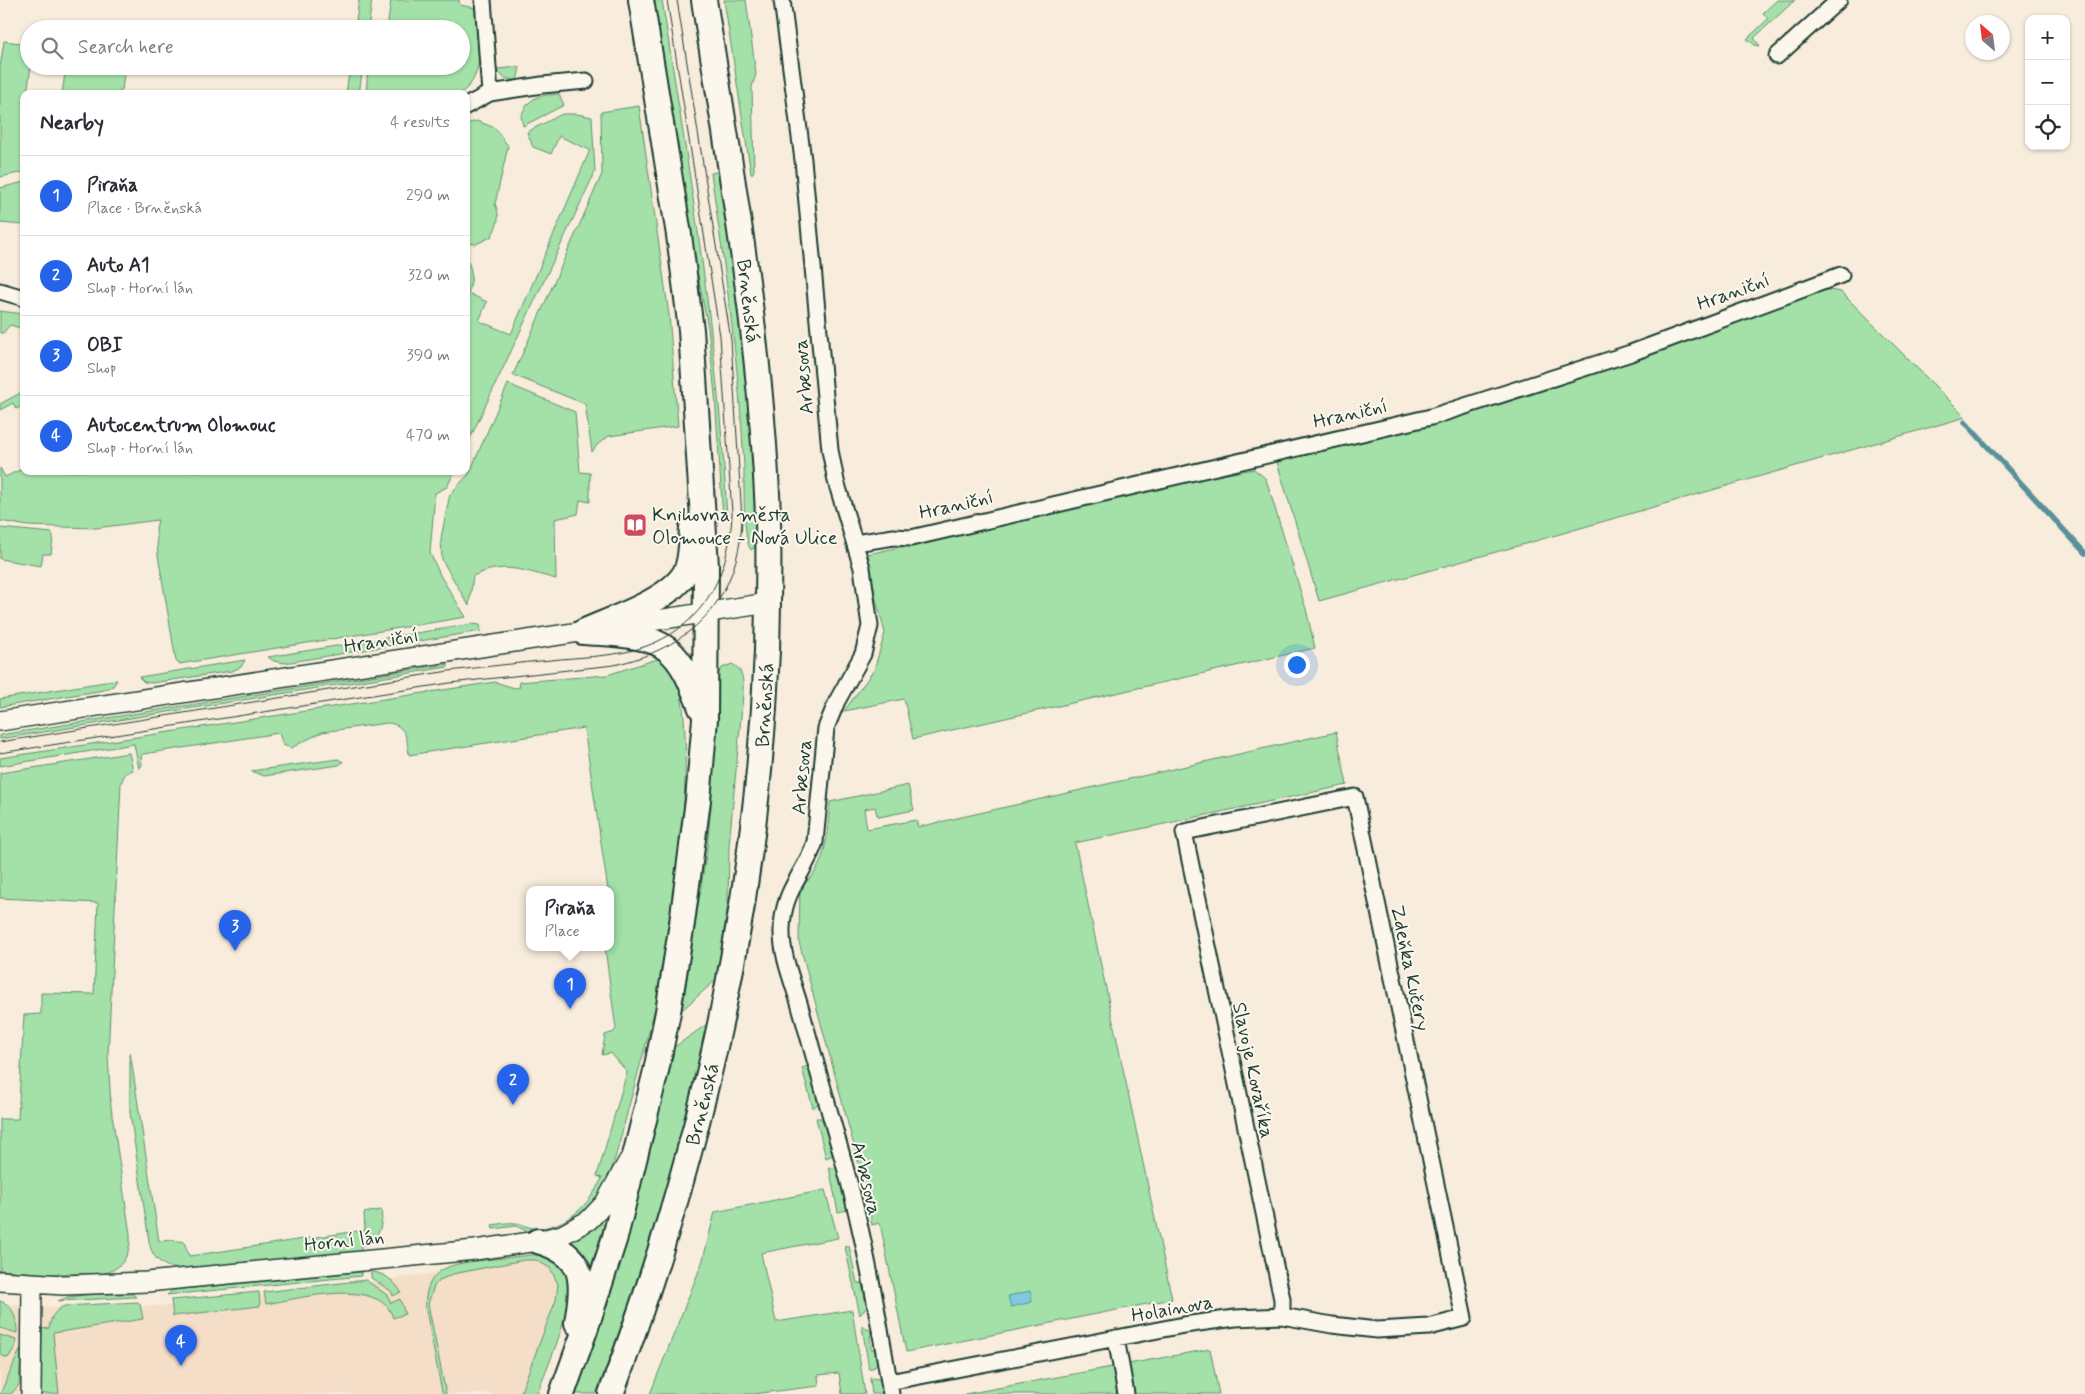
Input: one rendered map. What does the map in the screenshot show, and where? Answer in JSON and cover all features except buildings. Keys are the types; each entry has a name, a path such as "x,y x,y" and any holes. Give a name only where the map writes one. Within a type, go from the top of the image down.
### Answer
{"main road":[{"path":"566,1385 612,1246 641,1138 668,1012 698,800 705,719 706,566 691,330 681,245 641,0"},
{"name":"Brněnská","path":"611,1394 645,1302 678,1197 707,1086 740,921 763,737 768,603 767,496 752,319 704,0"},
{"path":"583,632 649,602 674,585 684,573 690,551 698,434"},
{"path":"583,632 640,637 667,648 682,665 692,684 705,719"},
{"path":"538,1241 563,1251 574,1262 580,1275 581,1298 566,1385"}],"street":[{"path":"483,0 490,94"},
{"name":"Arbesova","path":"782,0 803,160 830,450 836,481 862,568 868,609 869,635 860,661 837,701 826,728 815,842 809,857 792,886 786,903 782,934 790,973 843,1159 862,1237 890,1388"},
{"path":"1777,56 1839,0"},
{"path":"470,104 490,94 542,85 586,81"},
{"name":"Hraniční","path":"855,543 894,537 911,538 1431,417 1631,353 1841,275"},
{"path":"0,291 20,297"},
{"name":"Hraniční","path":"0,721 768,603"},
{"name":"Zdeňka Kučery","path":"1184,832 1354,797 1464,1318"},
{"name":"Slavoje Kovaříka","path":"1184,832 1282,1299 1282,1316"},
{"name":"Horní lán","path":"0,1282 32,1284 147,1282 475,1250 538,1241 562,1235 589,1220 599,1210 641,1138"},
{"path":"31,1394 32,1284"},
{"name":"Holainova","path":"890,1388 1116,1338 1226,1319 1282,1316 1332,1326 1377,1330 1429,1327 1464,1318"},
{"path":"1116,1338 1126,1394"}],"shaded area":[{"path":"544,1258 568,1287 530,1394 0,1394 0,1303 62,1309 176,1305 319,1289 450,1271 508,1259"}],"green space":[{"path":"359,0 372,0 369,20 356,20"},
{"path":"391,0 459,0 460,5 475,8 479,43 478,67 468,86 464,90 366,90 367,75 470,75 470,20 388,20"},
{"path":"652,0 662,0 702,258 723,453 727,518 725,520 723,518 715,395 708,327 687,220"},
{"path":"724,0 746,0 756,74 752,87 754,171 752,174 751,174"},
{"path":"1777,0 1795,0 1754,38 1760,46 1755,45 1747,39 1768,19 1763,13"},
{"path":"4,41 20,43 20,75 30,75 28,90 20,90 20,173 0,177 0,67"},
{"path":"520,67 517,81 504,78 496,69"},
{"path":"65,75 124,75 122,90 63,90"},
{"path":"349,75 362,75 360,90 347,90"},
{"path":"559,94 564,105 523,126 521,116 532,100 541,96"},
{"path":"639,106 669,315 678,426 609,436 597,445 592,452 585,404 513,375 602,174 601,112"},
{"path":"562,114 592,117 595,172 470,438 470,294 487,302 479,321 511,334 590,150 559,136 551,154 533,147 527,132"},
{"path":"477,121 495,128 508,146 495,204 498,213 497,224 491,237 476,244 470,243 470,123"},
{"path":"721,171 750,392 757,536 755,547 751,550 748,545 745,524 744,468 739,394 727,283 711,173"},
{"path":"20,183 20,225 0,223 0,188"},
{"path":"470,268 472,276 470,284"},
{"path":"1818,288 1841,292 1966,417 1525,544 1319,601 1277,462 1373,439 1496,403 1730,325"},
{"path":"0,311 20,314 20,328 10,325 3,333 0,333"},
{"path":"508,384 575,412 580,472 590,473 590,502 580,500 578,514 555,519 556,579 505,568 484,571 473,576 469,606 442,560 441,538 450,494 470,475"},
{"path":"20,393 20,407 16,409 13,403 0,410 0,404"},
{"path":"0,468 5,477 20,470 20,475 453,475 447,487 435,493 430,553 441,577 466,617 179,664 176,661 158,555 156,528 158,520 96,528 28,526 0,521"},
{"path":"1254,469 1266,479 1306,609 1315,648 913,739 904,699 844,711 874,670 885,633 876,599 868,554 1157,488"},
{"path":"0,528 52,533 51,554 43,554 41,566 0,559"},
{"path":"472,624 480,625 481,631 284,663 274,661 268,657"},
{"path":"657,659 670,666 679,686 684,718 684,802 672,923 651,1025 620,1142 607,1182 589,1208 577,1218 555,1229 531,1233 516,1226 493,1229 492,1225 513,1223 531,1228 546,1227 566,1219 584,1206 602,1178 597,1176 627,1072 611,1053 602,1055 605,1035 614,1032 616,1029 605,951 614,951 614,886 607,886 584,728 409,755 406,738 402,729 387,723 322,732 291,748 283,745 279,733 143,754 141,756 142,765 139,769 134,744 0,766 0,758 495,682 515,688 520,687 519,682 607,675"},
{"path":"245,660 241,667 232,671 152,683 144,682 139,677"},
{"path":"448,664 448,667 0,739 0,735"},
{"path":"732,664 741,673 743,695 729,845 728,903 717,979 682,1010 707,848 711,807 715,700 719,672 722,668"},
{"path":"117,680 113,686 104,690 0,707 0,699"},
{"path":"1336,732 1347,785 1075,843 1172,1299 906,1352 880,1223 872,1225 867,1194 799,942 800,887 816,870 821,860 827,837 830,802 908,785 914,810 879,817 875,807 864,809 867,829 916,820 918,827"},
{"path":"129,753 133,770 125,774 121,783 108,1055 111,1107 130,1234 129,1248 124,1260 120,1264 109,1272 102,1274 46,1274 0,1270 0,1119 18,1119 24,1015 41,1014 41,993 94,994 98,903 0,898 0,773"},
{"path":"338,759 343,762 339,765 264,776 251,771"},
{"path":"710,1022 659,1210 613,1348 596,1394 575,1394 604,1309 630,1223 664,1092 673,1048"},
{"path":"130,1052 159,1241 172,1240 184,1242 189,1256 365,1230 364,1213 381,1210 382,1222 376,1237 361,1246 361,1252 183,1270 160,1262 153,1253 149,1241 130,1113"},
{"path":"808,1066 819,1103 813,1108 802,1068"},
{"path":"816,1118 823,1118 833,1155 826,1158"},
{"path":"829,1167 837,1168 848,1210 838,1212"},
{"path":"825,1190 838,1238 761,1253 776,1322 852,1310 865,1394 842,1394 839,1373 818,1375 819,1386 753,1394 650,1394 702,1263 715,1212"},
{"path":"601,1221 604,1226 592,1263 589,1263 568,1242 581,1236"},
{"path":"849,1246 857,1283 862,1283 867,1307 860,1315 845,1247"},
{"path":"543,1255 559,1261 567,1270 570,1286 569,1300 560,1334 537,1394 520,1394 556,1300 558,1284 550,1268 536,1260 524,1260 453,1274 440,1280 434,1286 428,1304 446,1394 444,1394 442,1392 425,1305 427,1292 436,1274 452,1265 462,1263"},
{"path":"361,1272 361,1276 167,1295 173,1290"},
{"path":"371,1272 388,1278 401,1292 393,1296 391,1291 371,1278"},
{"path":"366,1280 387,1295 391,1303 400,1299 405,1314 393,1318 385,1305 372,1297 356,1294 317,1295 266,1304 264,1292"},
{"path":"259,1292 260,1306 173,1316 171,1300"},
{"path":"93,1294 133,1294 136,1297 58,1301 68,1297"},
{"path":"0,1301 12,1309 17,1333 0,1328"},
{"path":"138,1302 143,1319 53,1333 59,1394 41,1394 42,1329 49,1328 55,1312 64,1306"},
{"path":"862,1326 871,1331 871,1349 875,1349 877,1363 875,1367 869,1369"},
{"path":"0,1335 16,1340 15,1347 8,1358 0,1355"},
{"path":"21,1348 19,1385 11,1394 0,1394"},
{"path":"1210,1349 1219,1394 965,1394"},
{"path":"870,1378 880,1379 882,1394 872,1394"}],"water":[{"path":"1030,1291 1032,1302 1011,1307 1008,1296"}],"waterway":[{"path":"1965,422 2085,553"}],"tram line":[{"path":"0,742 449,671 624,652 657,642 677,630 693,616 707,599 718,580 730,537 732,513 720,336 667,0"},
{"path":"0,753 450,683 614,665 666,647 687,633 705,616 720,597 731,574 739,548 742,519 731,340 677,0"}],"place":[{"name":"Knihovna města Olomouce - Nová Ulice","path":"635,525"},
{"name":"OBI","path":"235,951"},
{"name":"Piraňa","path":"570,1009"},
{"name":"Auto A1","path":"513,1105"},
{"name":"Autocentrum Olomouc","path":"181,1366"}]}
